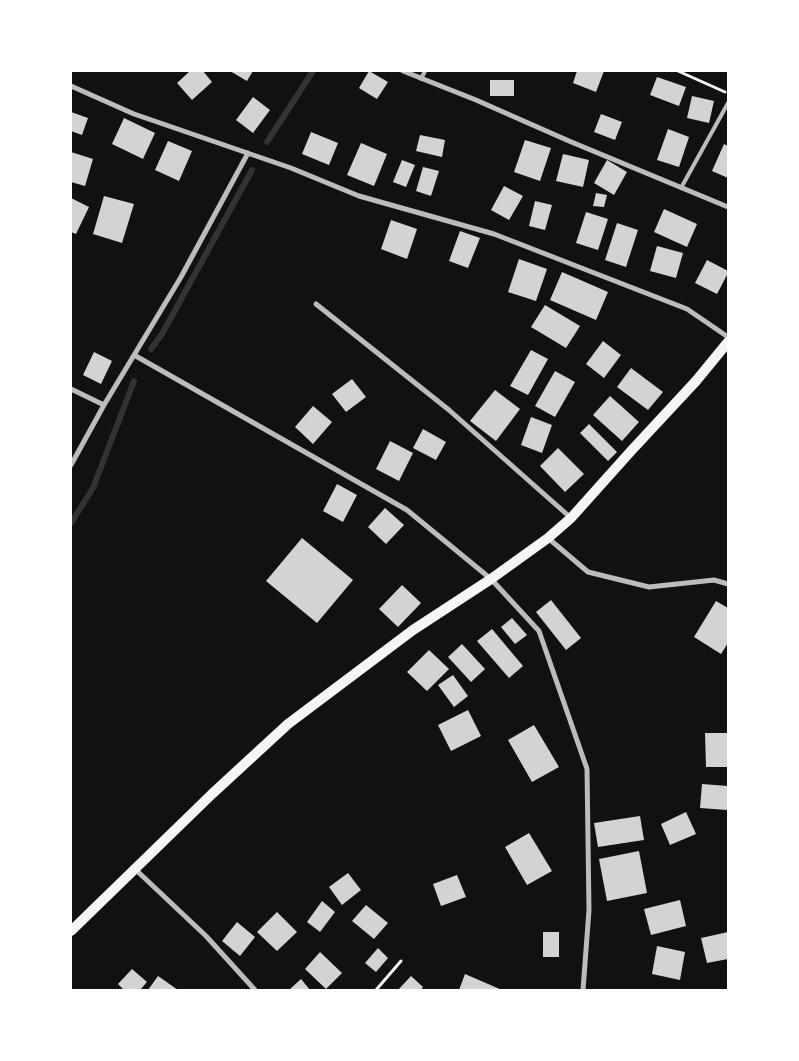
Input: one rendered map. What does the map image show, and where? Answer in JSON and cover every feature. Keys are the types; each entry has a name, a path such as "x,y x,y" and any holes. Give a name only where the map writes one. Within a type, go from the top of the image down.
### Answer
{"main road":[{"path":"71,932 212,794 288,724 413,630 491,579 548,538 571,518 696,381 728,342"}],"street":[{"path":"403,71 728,207"},
{"path":"71,86 134,114 292,168 359,196 503,238 687,309 728,337"},
{"path":"71,465 181,277 248,152"},
{"path":"316,304 449,410 571,518"},
{"path":"134,355 406,510 491,579 539,631 587,769 589,910 583,990"},
{"path":"71,389 104,406"},
{"path":"548,538 588,572 649,587 714,580 728,584"},
{"path":"135,869 206,936 255,990"}],"lane":[{"path":"421,79 425,71"},
{"path":"681,188 728,103"}],"path":[{"path":"678,71 728,94"},
{"path":"376,990 401,961"}],"building":[{"path":"190,71 203,71 212,82 192,100 177,83"},
{"path":"230,71 253,71 247,81"},
{"path":"369,71 388,82 377,99 359,88"},
{"path":"577,71 604,71 596,92 573,83"},
{"path":"657,77 686,87 679,106 650,95"},
{"path":"490,80 514,80 514,96 490,96"},
{"path":"692,96 714,101 709,123 687,118"},
{"path":"253,97 270,110 253,133 236,120"},
{"path":"71,112 88,118 82,135 71,131"},
{"path":"601,114 622,122 615,140 594,132"},
{"path":"124,118 155,133 143,159 112,144"},
{"path":"668,129 689,137 679,167 657,160"},
{"path":"311,132 338,143 329,165 302,154"},
{"path":"420,135 445,140 442,157 416,151"},
{"path":"525,140 551,148 540,181 514,172"},
{"path":"168,141 192,151 179,181 155,170"},
{"path":"361,143 387,154 374,186 347,175"},
{"path":"724,144 728,146 728,178 712,171"},
{"path":"71,152 93,159 85,186 71,182"},
{"path":"563,154 589,160 583,187 556,181"},
{"path":"402,160 415,165 406,187 393,182"},
{"path":"607,160 627,172 614,195 594,183"},
{"path":"423,167 439,171 431,196 416,191"},
{"path":"504,186 523,196 509,220 491,210"},
{"path":"596,193 607,195 604,207 593,206"},
{"path":"104,196 134,204 122,243 93,234"},
{"path":"71,198 89,207 76,234 71,232"},
{"path":"535,201 552,205 545,230 529,226"},
{"path":"664,209 697,224 687,247 654,232"},
{"path":"586,212 608,219 598,250 576,243"},
{"path":"391,220 417,229 407,259 381,249"},
{"path":"617,223 638,230 626,267 605,260"},
{"path":"460,231 480,238 468,268 449,261"},
{"path":"657,246 683,253 676,278 650,271"},
{"path":"519,259 547,269 536,301 508,292"},
{"path":"707,260 728,271 717,294 695,283"},
{"path":"562,272 608,292 596,320 550,300"},
{"path":"545,305 580,326 566,348 531,327"},
{"path":"603,341 621,355 604,378 586,364"},
{"path":"531,350 548,359 528,395 510,386"},
{"path":"94,352 112,361 101,384 83,375"},
{"path":"631,368 663,392 648,410 617,387"},
{"path":"555,371 575,382 555,417 535,406"},
{"path":"352,379 366,397 346,412 332,394"},
{"path":"495,390 520,409 496,441 470,421"},
{"path":"610,396 639,422 622,441 593,415"},
{"path":"313,406 332,422 313,444 295,427"},
{"path":"531,417 552,425 542,453 521,445"},
{"path":"589,424 617,452 608,461 580,433"},
{"path":"423,429 446,442 436,460 413,448"},
{"path":"390,441 413,453 399,481 376,469"},
{"path":"558,448 584,474 565,492 540,466"},
{"path":"337,484 357,495 343,522 323,511"},
{"path":"385,508 404,525 386,544 368,527"},
{"path":"302,538 353,580 317,623 266,581"},
{"path":"402,585 421,603 398,627 379,609"},
{"path":"551,600 581,638 566,650 536,612"},
{"path":"716,601 728,608 728,643 721,654 694,637"},
{"path":"512,618 527,635 515,644 501,627"},
{"path":"492,629 523,666 509,678 477,641"},
{"path":"462,644 485,669 471,682 448,657"},
{"path":"429,650 449,669 427,691 407,672"},
{"path":"453,675 468,696 454,707 438,685"},
{"path":"468,710 481,736 451,751 438,725"},
{"path":"534,725 559,767 532,782 508,740"},
{"path":"705,733 728,733 728,767 706,767"},
{"path":"702,784 728,786 727,810 700,808"},
{"path":"686,812 696,834 670,845 661,824"},
{"path":"640,816 644,840 598,847 594,823"},
{"path":"529,833 552,871 527,885 505,847"},
{"path":"639,851 647,893 607,901 599,859"},
{"path":"348,873 361,890 342,905 329,887"},
{"path":"457,875 466,897 441,906 433,884"},
{"path":"680,900 686,926 651,935 644,909"},
{"path":"322,901 335,912 320,932 307,922"},
{"path":"366,905 388,923 374,939 352,921"},
{"path":"277,912 297,932 277,951 257,932"},
{"path":"237,922 255,937 240,956 222,941"},
{"path":"543,932 559,932 559,957 543,957"},
{"path":"728,932 728,959 707,963 701,938"},
{"path":"657,946 685,952 680,980 652,974"},
{"path":"378,948 388,958 376,972 365,963"},
{"path":"320,952 342,973 326,989 305,969"},
{"path":"132,969 147,982 140,990 124,990 118,984"},
{"path":"465,974 502,990 459,990"},
{"path":"158,976 178,990 148,990"},
{"path":"411,976 423,987 421,990 398,990"},
{"path":"301,979 310,990 289,990"}],"waterway":[{"path":"267,142 313,71"},
{"path":"151,349 162,334 252,170"},
{"path":"71,523 93,488 134,381"}]}
